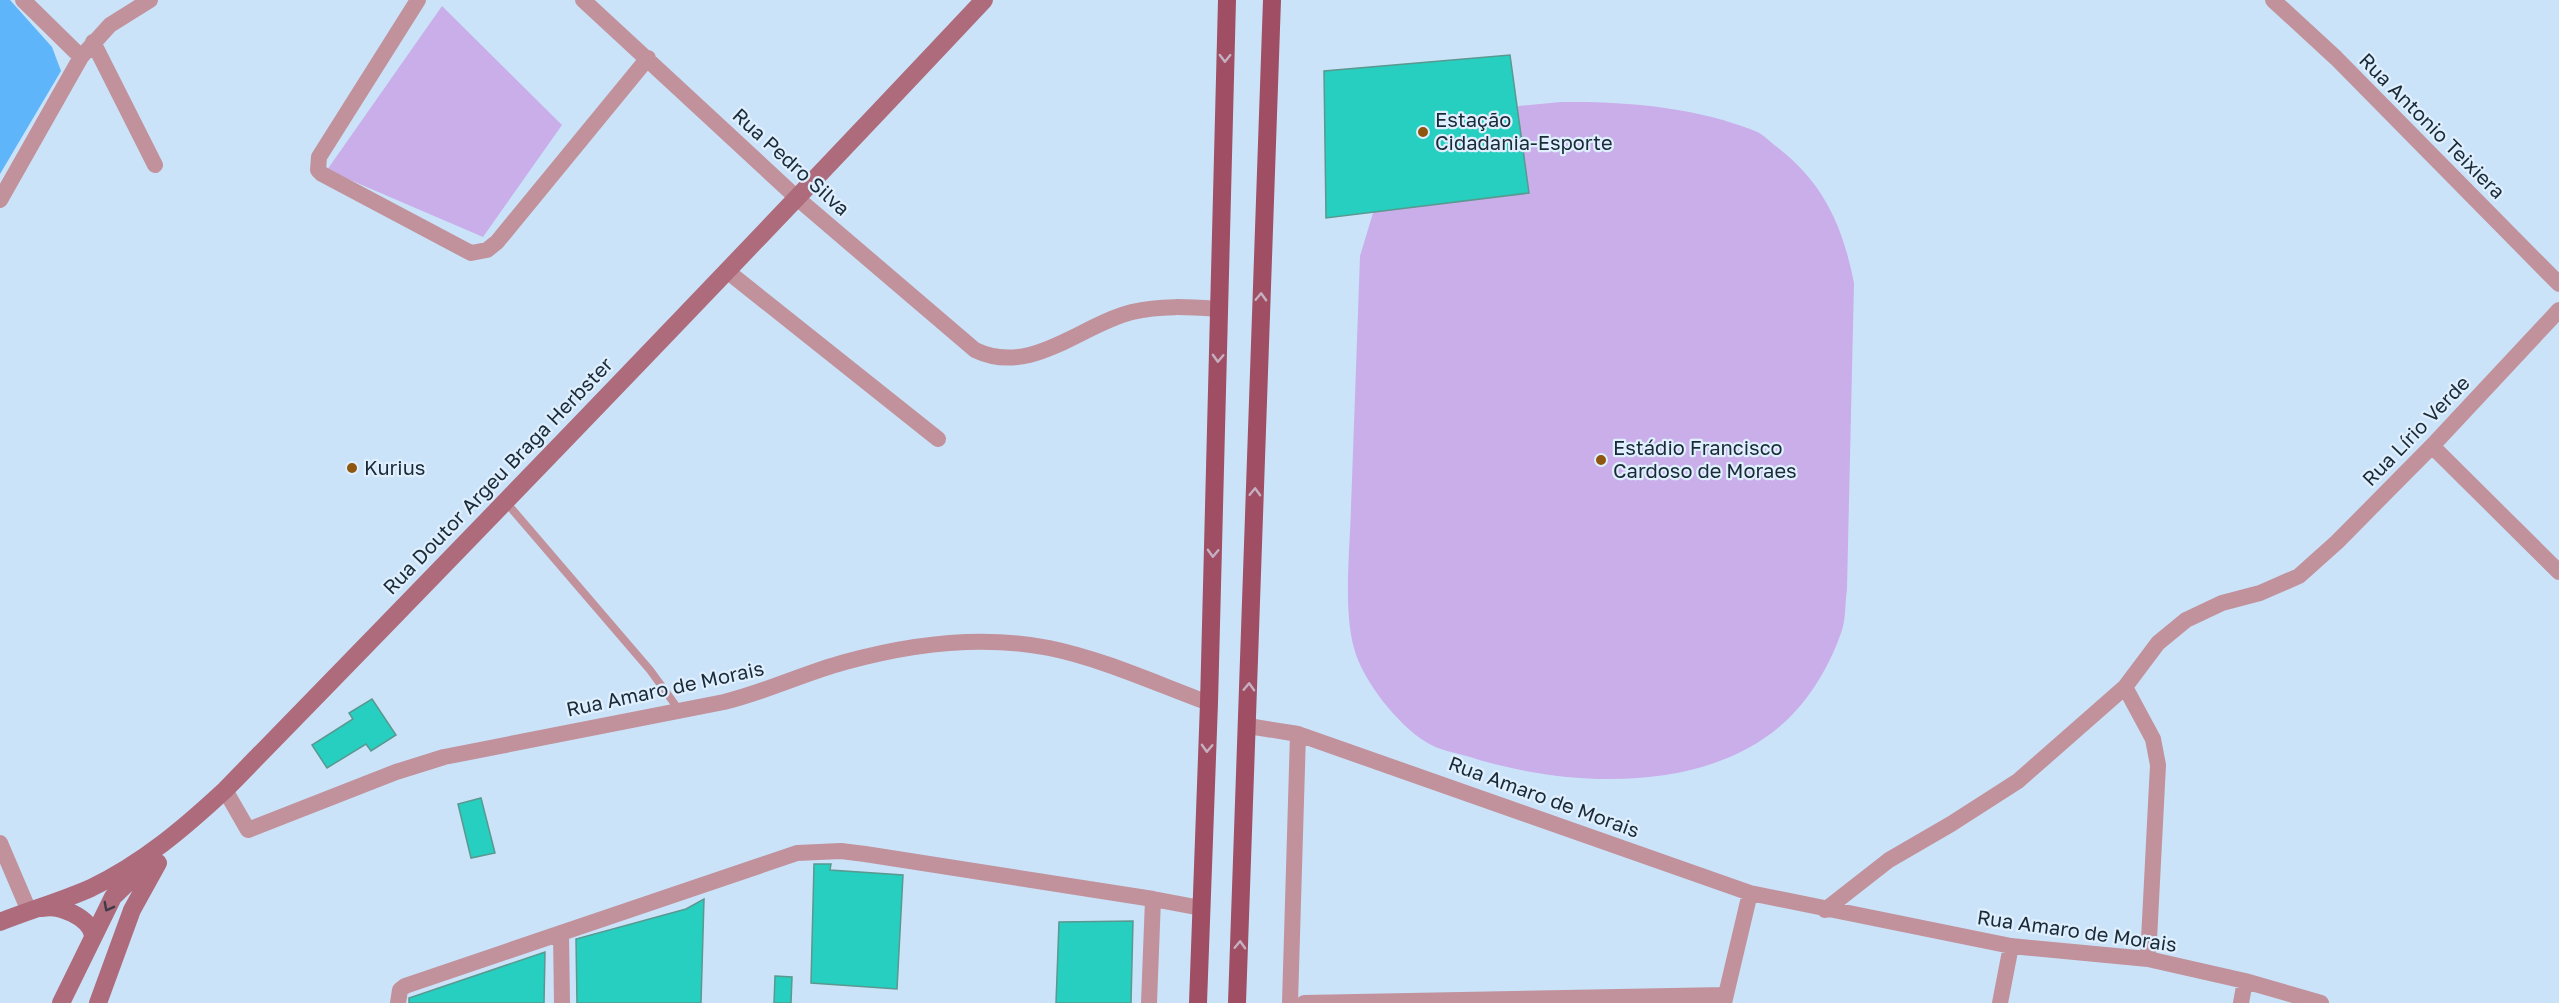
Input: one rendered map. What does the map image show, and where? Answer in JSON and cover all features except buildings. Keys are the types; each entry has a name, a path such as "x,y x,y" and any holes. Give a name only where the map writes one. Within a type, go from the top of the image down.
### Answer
{"main road":[{"path":"1198,1003 1209,703 1227,0"},
{"path":"1238,1003 1272,0"}],"street":[{"path":"23,0 81,57"},
{"path":"0,200 81,57 110,25 150,0"},
{"path":"418,0 319,157 318,170 471,253 478,253 497,242 648,58"},
{"name":"Rua Pedro Silva","path":"583,0 797,198 975,350 1002,358 1028,355 1069,342 1130,312 1173,306 1219,309"},
{"name":"Rua Doutor Argeu Braga Herbster","path":"0,922 90,888 133,865 177,834 225,790 727,271 984,0"},
{"name":"Rua Antonio Teixiera","path":"2273,0 2336,58 2559,284"},
{"path":"93,42 155,165"},
{"path":"727,271 938,439"},
{"name":"Rua Lírio Verde","path":"2125,687 2158,643 2186,620 2222,603 2260,593 2299,576 2337,542 2432,446 2559,310"},
{"path":"2432,446 2559,572"},
{"name":"Rua Amaro de Morais","path":"225,790 248,830 396,772 444,757 765,692 845,662 897,650 950,643 997,642 1049,648 1209,703"},
{"path":"1825,910 1889,860 1952,825 2018,782 2125,687 2153,739 2158,765 2148,958"},
{"name":"Rua Amaro de Morais","path":"1248,726 1298,734 1750,892 1825,910 2011,946 2148,958 2245,981 2321,1003"},
{"path":"1290,1003 1298,734"},
{"path":"61,1003 113,897 177,834"},
{"path":"98,1003 132,910 146,882 177,834"},
{"path":"0,843 28,911 48,907 69,911 91,928 93,935"},
{"path":"398,1003 400,990 405,986 796,853 817,851 865,854 1201,908"},
{"path":"1304,1003 1725,999 1750,892"},
{"path":"1149,1003 1153,899"},
{"path":"561,933 562,1003"},
{"path":"2000,1003 2011,946"},
{"path":"2241,1003 2245,981"}],"lane":[{"path":"505,501 650,670 679,710"}],"shaded area":[{"path":"442,6 562,125 483,237 327,170"},
{"name":"Estádio Francisco Cardoso de Moraes","path":"1561,102 1660,107 1709,116 1761,134 1793,161 1819,191 1844,243 1854,283 1847,589 1844,620 1838,642 1813,689 1788,719 1756,744 1719,761 1679,773 1636,778 1593,779 1550,775 1508,767 1436,747 1404,725 1382,701 1358,661 1351,632 1348,578 1360,256 1373,213 1396,176 1482,115 1519,106"}],"water":[{"path":"0,0 10,0 52,47 61,71 0,174"}],"place":[{"name":"Estação Cidadania-Esporte","path":"1423,132"},
{"name":"Estádio Francisco Cardoso de Moraes","path":"1601,460"},
{"name":"Kurius","path":"352,468"}]}
